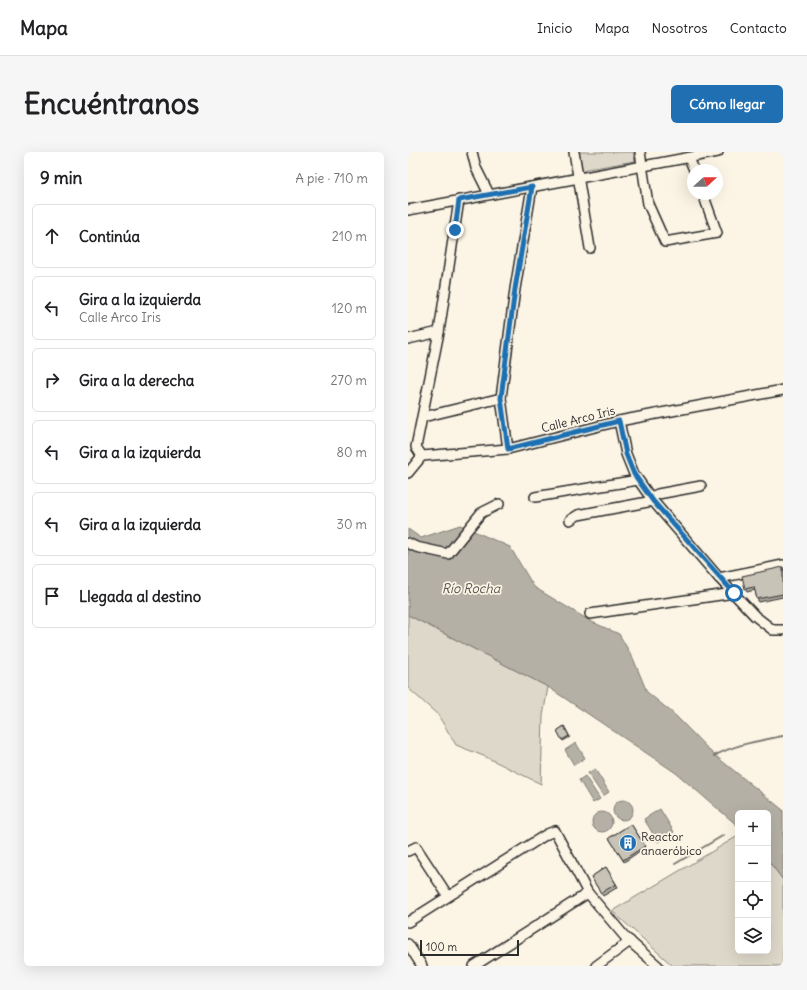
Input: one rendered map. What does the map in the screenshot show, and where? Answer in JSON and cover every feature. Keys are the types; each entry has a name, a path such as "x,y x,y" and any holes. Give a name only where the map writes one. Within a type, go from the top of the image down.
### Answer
{"street":[{"path":"472,152 476,168 489,194"},
{"path":"574,152 590,248"},
{"path":"640,152 648,204 664,242 717,233 704,200"},
{"path":"408,210 718,152"},
{"path":"689,158 692,164"},
{"path":"508,449 501,398 515,289 532,187"},
{"path":"408,473 422,456 416,447 439,332 459,200"},
{"path":"408,339 439,332"},
{"name":"Calle Arco Iris","path":"422,456 508,449 619,421 783,390"},
{"path":"423,417 501,398"},
{"path":"619,421 626,454 638,480 652,499 719,578 765,625 773,630 783,630"},
{"path":"535,497 638,480"},
{"path":"570,520 578,515 652,499 658,494 701,486"},
{"path":"408,543 416,547 448,554 481,513 499,504"},
{"path":"719,578 783,565"},
{"path":"590,614 734,593"},
{"path":"408,922 554,831 588,893 630,941 658,966"},
{"path":"408,851 416,847 448,896"},
{"path":"474,966 588,893"},
{"path":"596,966 630,941"},
{"path":"408,944 422,966"}],"shaded area":[{"path":"579,152 633,152 635,161 582,170"},
{"path":"408,615 548,687 543,716 541,784 486,757 456,745 438,715 408,688"},
{"path":"735,838 735,954 771,954 771,864 783,880 783,966 673,966 612,911"}],"water":[{"name":"Río Rocha","path":"460,525 510,547 534,587 590,621 619,634 633,658 647,692 675,715 712,753 783,810 783,880 771,864 771,810 735,810 735,823 676,773 548,687 408,615 408,529 421,538"},
{"path":"576,743 585,758 574,765 565,750"},
{"path":"595,769 609,792 603,796 588,773"},
{"path":"585,776 600,799 593,803 579,780"},
{"path":"623,800 630,803 633,810 630,817 623,820 616,817 613,810 616,803"},
{"path":"660,809 674,832 658,842 644,819"},
{"path":"602,812 609,815 612,822 609,829 602,832 595,829 592,822 595,815"}],"building":[{"path":"783,567 783,594 757,599 754,587 745,589 742,576"},
{"path":"564,726 569,736 562,740 557,731"},
{"name":"Reactor anaeróbico","path":"631,824 645,846 623,860 609,838"},
{"path":"606,867 616,884 601,893 591,877"}],"waterway":[{"path":"714,756 756,741 783,736"},
{"path":"675,864 724,835"}],"place":[{"name":"Reactor anaeróbico","path":"628,843"}],"route":[{"path":"455,230 459,200 532,187 515,289 501,398 508,449 619,421 626,454 634,474 653,501 719,578 734,593"}]}
